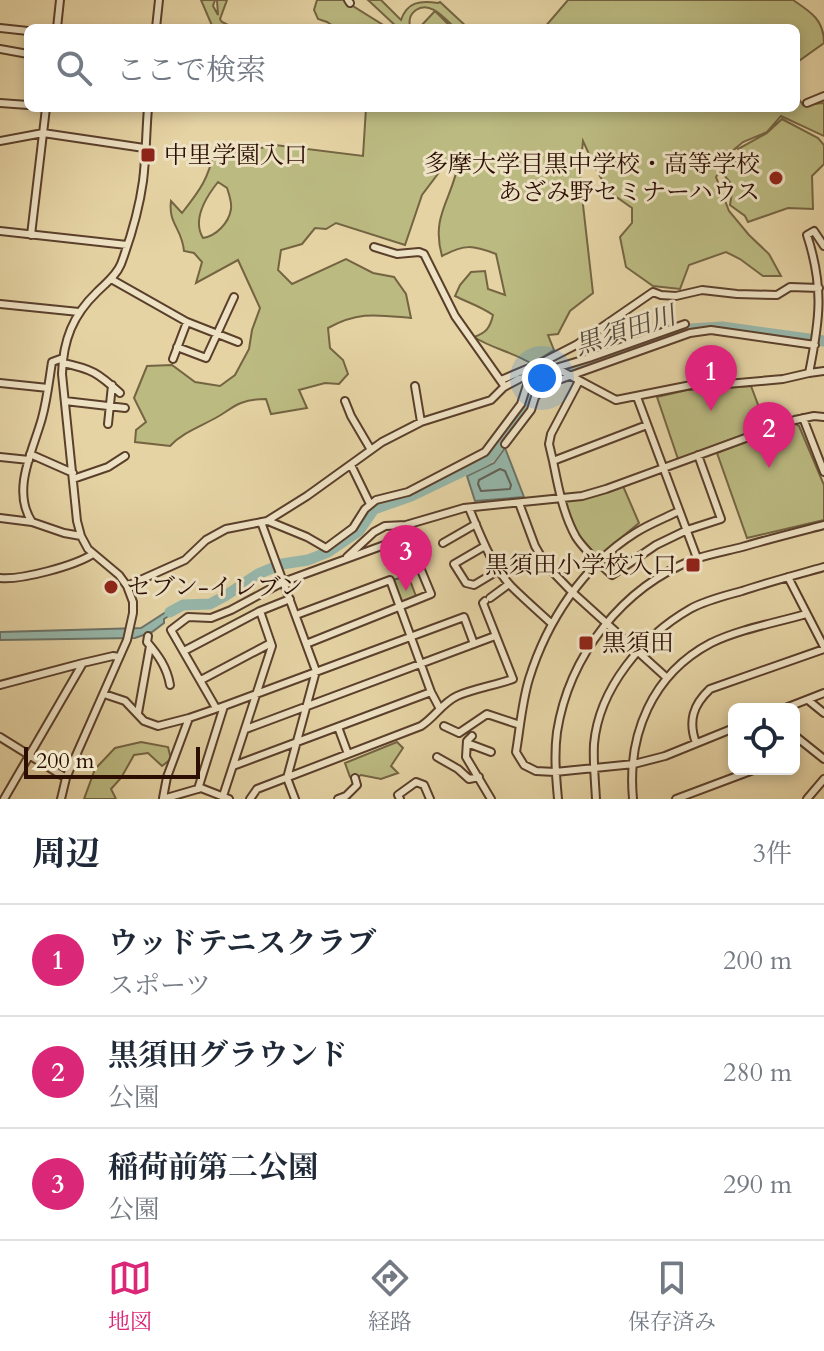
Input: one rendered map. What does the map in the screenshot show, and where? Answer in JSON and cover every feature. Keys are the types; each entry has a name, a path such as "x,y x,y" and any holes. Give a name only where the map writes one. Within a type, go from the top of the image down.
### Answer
{"street":[{"path":"57,24 60,0"},
{"path":"156,24 159,0"},
{"path":"0,28 24,31"},
{"path":"0,49 24,53"},
{"path":"807,103 824,96"},
{"path":"0,103 24,105"},
{"path":"31,235 46,112"},
{"path":"61,799 66,778 127,640 133,602 119,575 93,554 81,536 77,521 63,360 67,339 79,312 111,279 120,264 136,220 143,180 148,112"},
{"path":"0,141 43,133 144,148"},
{"path":"0,231 127,245"},
{"path":"809,373 821,316 816,262 807,235 814,231 824,246"},
{"path":"374,247 397,254 424,254 455,316 502,384"},
{"path":"111,279 187,322 238,342"},
{"path":"127,586 185,560 219,532 264,522 286,511 382,442 421,422 491,400 502,384 576,345 653,292 676,296 702,290 777,295 790,287 819,288"},
{"path":"177,347 206,358 234,297"},
{"path":"0,304 79,312"},
{"path":"173,359 187,322"},
{"path":"502,384 528,380 685,324"},
{"path":"505,444 547,384 664,342 711,330 815,344"},
{"path":"32,522 24,506 24,476 43,416 52,362 63,360 100,374 120,393"},
{"path":"557,368 611,399 622,400 696,384 783,379 824,371"},
{"path":"528,380 538,393"},
{"path":"264,522 307,537 326,548 353,528 370,504 408,492 485,452 519,408 528,380"},
{"path":"579,381 551,434 549,444 561,498 576,537 612,575 656,545 687,530 721,519 698,455"},
{"path":"0,383 48,388"},
{"path":"108,424 112,385"},
{"path":"415,386 421,422"},
{"path":"637,397 697,558"},
{"path":"65,401 125,408"},
{"path":"345,401 371,450"},
{"path":"344,559 385,526 406,525 469,508 582,496 803,418 824,417"},
{"path":"803,418 824,472"},
{"path":"553,461 647,425"},
{"path":"0,457 30,457 73,476 108,467 125,456"},
{"path":"351,465 370,504"},
{"path":"519,503 535,546 546,565 667,678"},
{"path":"469,508 485,546 509,584 552,624"},
{"path":"679,511 637,532 598,562 572,592 541,646 529,681 516,752 524,765 536,771 634,764 665,756 728,730"},
{"path":"0,518 32,522 81,536"},
{"path":"264,522 274,558 316,671 287,778 295,799"},
{"path":"443,543 476,524"},
{"path":"558,799 555,772 558,730 566,696 583,657 606,622 658,577 697,558 824,525"},
{"path":"216,708 171,630 188,617 211,618 283,580 398,540 421,570 431,594 306,644"},
{"path":"485,546 454,564 466,583 474,585 499,570"},
{"path":"0,578 13,579 78,563 93,554"},
{"path":"596,799 596,733 607,697 638,652 691,608 824,568"},
{"path":"696,743 692,734 693,713 710,689 824,648 788,577"},
{"path":"296,615 390,580 440,709"},
{"path":"250,799 257,789 421,726 456,697 513,679 483,603 509,584"},
{"path":"184,651 260,611 290,599"},
{"path":"189,718 167,777 163,798 201,788 226,797 272,646 260,611"},
{"path":"633,799 634,764 640,728 647,708 667,678 695,653 712,643 806,614"},
{"path":"104,694 125,701 144,721 158,726 224,706 464,617 474,644"},
{"path":"148,636 147,642 156,651 170,685"},
{"path":"246,729 495,636"},
{"path":"201,680 271,643"},
{"path":"138,714 150,646"},
{"path":"0,685 83,663 119,657"},
{"path":"4,799 83,663"},
{"path":"233,766 431,692"},
{"path":"800,703 824,693"},
{"path":"808,700 824,713"},
{"path":"198,789 224,706"},
{"path":"444,726 459,733 487,714 520,725"},
{"path":"338,727 348,754"},
{"path":"472,736 467,743 466,757 491,799"},
{"path":"0,737 66,778"},
{"path":"800,739 824,759"},
{"path":"467,743 491,752"},
{"path":"437,757 469,779 479,777"},
{"path":"676,799 740,775"},
{"path":"338,799 357,785 355,778"},
{"path":"807,799 824,779"},
{"path":"400,799 398,795 416,782 424,785 430,799"}],"shaded area":[{"path":"201,0 215,0 213,6 218,15 217,0 227,0 220,19 226,24 211,24"},
{"path":"317,0 351,0 353,6 382,24 330,24 318,19 314,10"},
{"path":"368,0 381,0 401,20 407,9 415,4 440,2 464,24 450,24 427,7 412,14 410,24 394,24"},
{"path":"568,0 793,0 819,22 824,43 800,60 800,24 547,24"},
{"path":"435,11 448,24 423,24"},
{"path":"800,101 803,105 824,103 824,136 781,116 767,132 743,142 730,153 716,177 729,211 769,254 781,276 763,276 726,252 689,265 680,289 653,286 626,267 620,237 632,223 632,208 608,191 583,141 580,172 593,293 570,311 558,334 548,335 554,350 532,364 474,337 487,329 493,315 455,296 471,272 485,271 488,289 505,295 496,254 469,247 442,256 439,241 441,217 459,159 453,154 422,195 405,245 336,223 326,229 315,228 302,244 281,250 278,270 292,284 346,259 373,273 394,277 406,294 411,318 359,317 328,328 330,348 343,360 348,374 339,384 325,383 299,390 307,408 271,414 266,399 250,400 187,433 170,446 135,442 136,430 146,422 134,398 147,366 172,365 195,382 220,386 235,375 249,349 260,308 238,260 196,283 202,262 194,253 184,251 171,215 171,201 182,213 199,190 215,149 237,153 275,145 363,156 366,112 800,112","holes":["218,182 227,188 230,214 225,224 217,232 203,238 200,216"]},
{"name":"多摩大学目黒中学校・高等学校 あざみ野セミナーハウス","path":"782,119 818,138 824,145 824,164 812,176 813,209 788,208 748,222 730,205 733,186 724,175 739,155 738,149 767,133"},
{"path":"751,386 766,426 678,459 657,397 687,390"},
{"path":"794,423 799,426 824,485 824,520 747,538 717,453"},
{"path":"623,486 639,523 598,557 578,535 564,501"},
{"path":"403,577 411,583 417,599 404,604 393,580"},
{"path":"141,742 168,747 171,759 162,766 148,753 134,755 111,789 116,799 84,799 95,769 115,748"},
{"path":"397,742 403,748 391,766 398,773 381,779 361,775 354,779 350,777 345,763"}],"water":[{"path":"505,448 524,497 475,501 467,476 494,463"},
{"path":"180,603 182,607 164,619 164,623 152,632 135,638 0,640 0,632 141,628"}],"waterway":[{"name":"黒須田川","path":"170,612 183,605 210,604 258,574 328,552 359,531 374,509 411,496 484,461 491,456 528,405 537,385 546,379 691,329 722,327 824,341"}],"place":[{"name":"中里学園入口","path":"148,155"},
{"name":"多摩大学目黒中学校・高等学校 あざみ野セミナーハウス","path":"776,178"},
{"name":"ウッドテニスクラブ","path":"711,411"},
{"name":"黒須田グラウンド","path":"769,468"},
{"name":"黒須田小学校入口","path":"693,565"},
{"name":"セブン-イレブン","path":"111,587"},
{"name":"稲荷前第二公園","path":"406,591"},
{"name":"黒須田","path":"586,643"}]}
